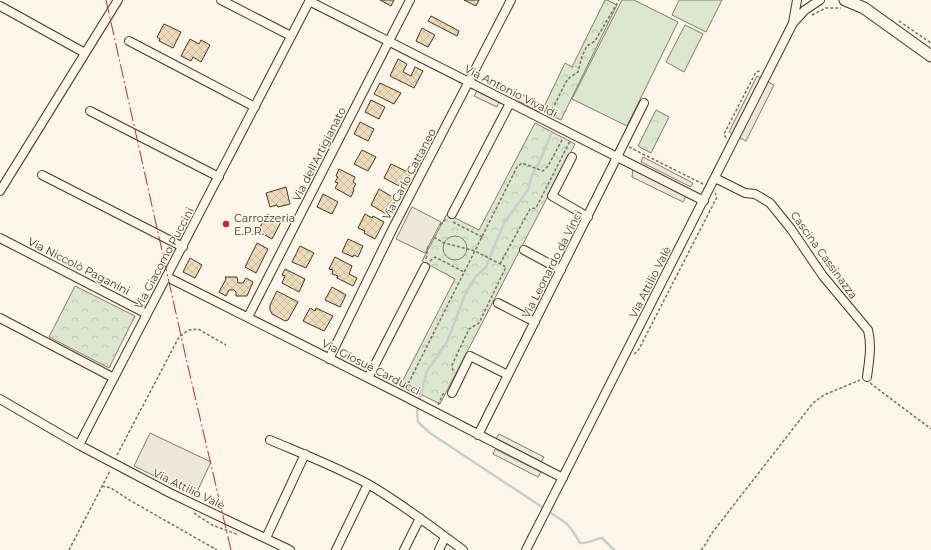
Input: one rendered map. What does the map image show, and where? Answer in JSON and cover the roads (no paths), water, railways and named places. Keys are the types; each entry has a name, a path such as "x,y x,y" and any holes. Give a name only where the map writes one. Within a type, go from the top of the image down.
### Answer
{"main road":[{"path":"845,0 860,4 931,56"}],"street":[{"path":"0,191 118,0"},
{"path":"221,0 291,36"},
{"name":"Via dell'Artigianato","path":"248,317 410,0"},
{"name":"Via Carlo Cattaneo","path":"329,358 393,228 511,0"},
{"name":"Via Attilio Valè","path":"793,23 796,0"},
{"name":"Via Attilio Valè","path":"526,550 793,23 805,10 820,0"},
{"name":"Via Giacomo Puccini","path":"79,445 310,1"},
{"name":"Via Antonio Vivaldi","path":"310,1 704,201"},
{"path":"0,6 86,53"},
{"path":"129,41 255,107"},
{"path":"452,214 510,103"},
{"name":"Via Leonardo da Vinci","path":"478,435 644,103"},
{"path":"90,111 219,177"},
{"path":"572,157 552,196 588,217"},
{"path":"42,174 183,247"},
{"name":"Cascina Cassinazza","path":"715,178 742,192 755,194 763,198 777,210 823,276 868,330 870,339 870,357 867,377"},
{"name":"Via Niccolò Paganini","path":"0,238 147,314"},
{"path":"524,250 561,270"},
{"path":"368,378 425,267"},
{"name":"Via Giosuè Carducci","path":"167,277 426,407 563,478"},
{"path":"498,303 535,322"},
{"path":"0,318 114,378"},
{"path":"449,390 470,356 508,375"},
{"path":"0,399 79,445"},
{"path":"270,440 305,454 368,484 420,518 463,550"},
{"name":"Via Attilio Valè","path":"79,445 111,467 290,550"},
{"path":"266,538 305,454"},
{"path":"336,550 368,484"},
{"path":"404,550 420,518"},
{"path":"439,550 445,537"}],"waterway":[{"path":"419,401 427,371 447,342 466,292 476,276 486,267 504,223 528,190 532,175 538,165 551,134"},
{"path":"418,406 418,422 430,433 566,523 580,543 602,538 614,550"}],"place":[{"name":"Carrozzeria E.P.R.","path":"226,224"}]}
